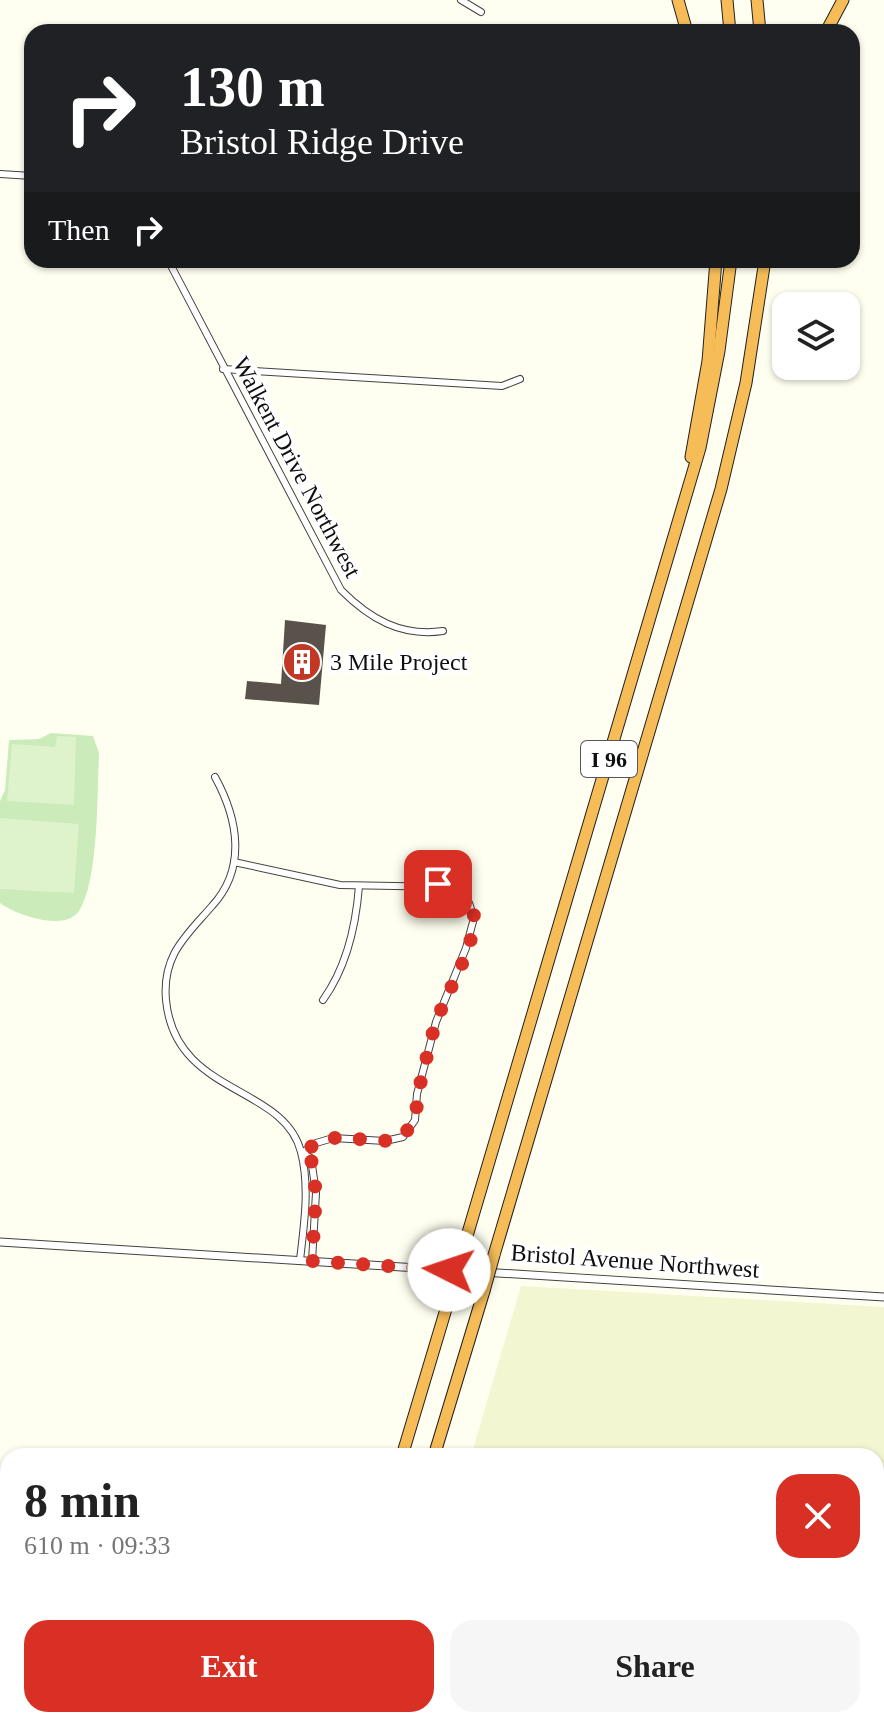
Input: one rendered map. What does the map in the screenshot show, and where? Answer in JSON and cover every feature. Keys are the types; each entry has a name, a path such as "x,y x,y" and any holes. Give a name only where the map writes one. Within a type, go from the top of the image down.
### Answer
{"highway":[{"path":"678,0 685,24"},
{"path":"727,0 729,24"},
{"path":"757,0 759,24"},
{"path":"830,24 843,0"},
{"path":"677,526 707,369 715,268"},
{"name":"I 96","path":"404,1448 709,412 730,268"},
{"name":"I 96","path":"436,1448 721,489 743,397 763,268"}],"street":[{"path":"461,0 481,12"},
{"path":"0,174 24,176"},
{"name":"Walkent Drive Northwest","path":"172,268 341,590 365,613 391,626 409,632 443,631"},
{"path":"223,369 502,386 520,379"},
{"path":"215,777 234,819 237,848 219,898 183,936 174,952 166,984 169,1017 175,1035 196,1065 281,1121 302,1153 306,1184 300,1260"},
{"path":"234,862 322,882 359,886 438,884 460,894 469,903 474,918 466,948 436,1022 417,1094 415,1120 403,1137 385,1141 333,1138 316,1143 302,1153"},
{"path":"323,1000 338,978 354,923 359,886"},
{"path":"302,1153 311,1158 316,1193 312,1261"},
{"name":"Bristol Avenue Northwest","path":"0,1242 884,1297"}],"green space":[{"path":"51,733 93,736 99,753 94,858 86,897 72,917 52,921 28,916 0,903 0,801 5,790 9,740 39,739"},
{"path":"57,736 76,737 74,805 7,801 12,744 55,747"},
{"path":"0,818 79,824 74,893 0,889"},
{"path":"521,1286 884,1307 884,1448 473,1448"}],"building":[{"name":"3 Mile Project","path":"285,620 326,625 319,705 245,699 247,681 281,684"}],"place":[{"name":"3 Mile Project","path":"302,662"}],"route":[{"path":"438,884 460,894 469,903 474,918 466,948 436,1022 417,1094 415,1120 403,1137 385,1141 333,1138 316,1143 302,1153 311,1158 316,1193 312,1261 449,1270"}]}
